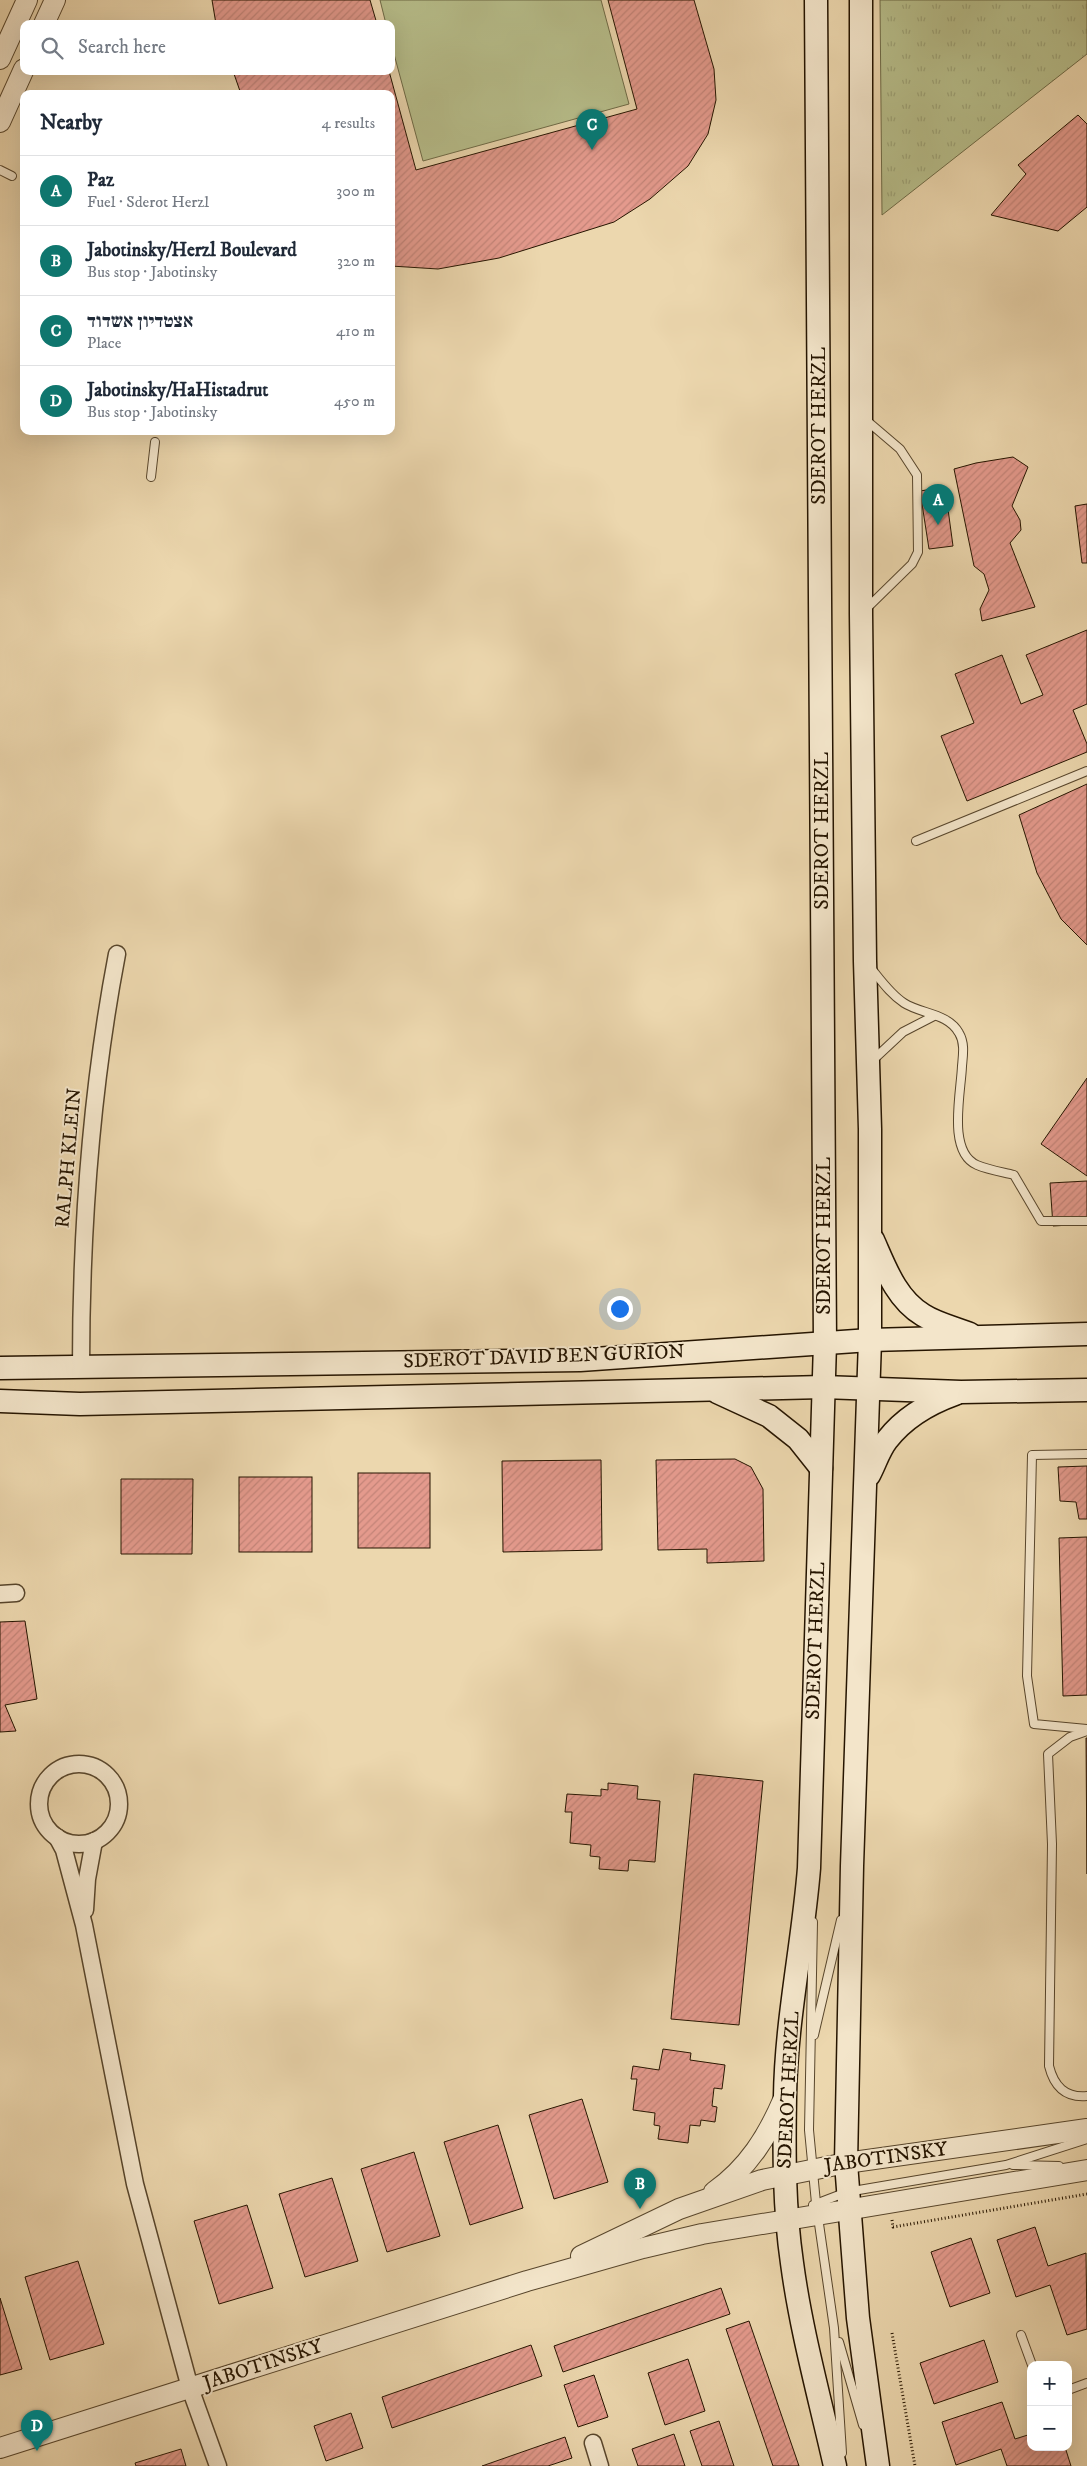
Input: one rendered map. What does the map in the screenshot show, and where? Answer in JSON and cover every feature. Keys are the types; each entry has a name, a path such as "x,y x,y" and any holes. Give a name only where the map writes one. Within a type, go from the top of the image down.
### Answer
{"main road":[{"name":"SDEROT HERZL","path":"816,0 825,1343 809,1868 806,1908 787,2048 785,2175 787,2220 792,2264 803,2326 835,2466"},
{"name":"SDEROT HERZL","path":"861,0 861,614 870,1340 867,1481 852,1866 846,2163 858,2318 876,2466"},
{"path":"870,1233 890,1278 901,1296 912,1308 935,1321 982,1339"},
{"name":"SDEROT DAVID BEN GURION","path":"0,1368 580,1360 870,1340 982,1339 1087,1334"},
{"name":"SDEROT DAVID BEN GURION","path":"0,1401 80,1404 823,1387 960,1392 1087,1390"},
{"path":"712,1390 769,1416 798,1439 821,1468"},
{"path":"867,1481 887,1440 921,1411 936,1401 960,1392"}],"street":[{"path":"0,59 27,0"},
{"path":"46,20 55,0"},
{"path":"0,122 21,75"},
{"name":"RALPH KLEIN","path":"81,1367 81,1273 92,1119 104,1022 117,954"},
{"path":"57,1837 75,1844 94,1841 110,1829 115,1820 118,1799 116,1789 104,1773 85,1765 62,1768 44,1784 39,1810 44,1823 57,1837 64,1850 84,1925 122,2130 190,2388 218,2466"},
{"path":"84,1925 87,1879 94,1841"},
{"path":"704,2199 723,2186 759,2147 785,2096"},
{"name":"JABOTINSKY","path":"526,2281 645,2224 704,2199 785,2175 846,2163 1087,2129"},
{"name":"JABOTINSKY","path":"0,2448 526,2281 685,2238 787,2220 848,2202 1087,2170"},
{"path":"592,2443 600,2466"}],"lane":[{"path":"0,170 12,176"},
{"path":"860,415 900,449 916,475 918,552 912,564 861,614"},
{"path":"151,476 155,442"},
{"path":"916,841 1087,771"},
{"path":"865,961 895,996 916,1010 952,1023 962,1038 958,1133 962,1152 977,1165 1014,1175 1041,1221 1087,1221"},
{"path":"867,1065 902,1032 934,1016"},
{"path":"1087,1454 1032,1455 1027,1676 1034,1724 1087,1730"},
{"path":"1087,1730 1070,1737 1048,1754 1052,1844 1049,2066 1053,2081 1061,2091 1087,2096"},
{"path":"810,2052 852,1866"},
{"path":"809,1868 814,1945 809,2130 817,2210 834,2328 843,2466"},
{"path":"848,2202 1006,2165 1087,2139"},
{"path":"1006,2165 1087,2165"},
{"path":"834,2328 876,2466"},
{"path":"1021,2335 1031,2361"},
{"path":"1072,2389 1087,2384"}],"path":[{"path":"893,2227 1087,2194"},
{"path":"892,2332 915,2466"}],"green space":[{"path":"380,0 601,0 629,104 423,161 395,58 395,20 385,20"},
{"path":"880,0 1087,0 1087,54 882,215"}],"building":[{"path":"212,0 370,0 376,20 215,20"},
{"path":"608,0 694,0 714,69 716,100 708,134 688,166 650,199 614,222 499,258 438,269 395,266 395,93 416,170 637,109"},
{"path":"234,75 390,75 394,90 240,90"},
{"path":"1078,115 1087,124 1087,207 1058,231 991,215 1026,174 1018,165"},
{"path":"1013,457 1028,467 1012,506 1020,520 1021,530 1010,543 1035,607 982,621 980,609 989,590 984,574 974,566 954,469"},
{"path":"945,487 953,546 929,549 920,491"},
{"path":"1087,504 1087,563 1082,563 1075,506"},
{"path":"1087,630 1087,704 1073,710 1087,744 1087,752 967,801 941,736 974,723 955,674 1002,655 1021,704 1043,695 1026,655"},
{"path":"1087,784 1087,945 1061,919 1037,873 1019,815"},
{"path":"1087,1078 1087,1176 1041,1144"},
{"path":"1087,1181 1087,1224 1053,1226 1050,1183"},
{"path":"735,1459 751,1467 763,1489 764,1561 707,1563 707,1549 658,1550 656,1460"},
{"path":"601,1460 602,1550 503,1552 502,1461"},
{"path":"1087,1466 1087,1519 1079,1519 1076,1502 1060,1501 1058,1467"},
{"path":"358,1473 430,1473 430,1548 358,1548"},
{"path":"239,1477 312,1477 312,1552 239,1552"},
{"path":"121,1479 193,1479 192,1554 121,1554"},
{"path":"1087,1537 1087,1695 1063,1696 1059,1538"},
{"path":"25,1621 37,1699 5,1705 16,1731 0,1732 0,1622"},
{"path":"1086,1738 1087,1738 1087,1874"},
{"path":"694,1774 763,1781 739,2025 671,2019"},
{"path":"608,1783 638,1786 637,1799 660,1801 655,1862 629,1860 628,1871 599,1869 600,1857 590,1856 591,1845 570,1843 572,1812 565,1812 567,1794 601,1796 601,1789 608,1790"},
{"path":"663,2049 691,2053 690,2060 725,2065 722,2089 714,2088 712,2106 717,2107 715,2122 701,2120 700,2126 690,2125 688,2143 658,2139 660,2126 654,2125 655,2113 633,2110 637,2079 631,2079 633,2066 659,2070"},
{"path":"582,2099 608,2182 554,2199 529,2115"},
{"path":"498,2125 523,2208 470,2225 444,2142"},
{"path":"414,2152 440,2236 387,2252 361,2169"},
{"path":"332,2178 358,2261 305,2277 279,2194"},
{"path":"247,2205 273,2288 219,2304 194,2221"},
{"path":"1035,2227 1048,2266 1086,2253 1087,2329 1067,2335 1050,2285 1016,2297 997,2240"},
{"path":"971,2238 990,2293 950,2307 931,2252"},
{"path":"78,2261 104,2344 50,2360 25,2277"},
{"path":"721,2288 730,2314 563,2372 554,2346"},
{"path":"0,2298 22,2369 0,2375"},
{"path":"749,2321 799,2466 773,2466 726,2329"},
{"path":"984,2340 998,2382 934,2404 920,2363"},
{"path":"531,2345 542,2376 392,2428 382,2397"},
{"path":"688,2359 705,2411 665,2425 648,2373"},
{"path":"594,2375 608,2417 578,2427 564,2385"},
{"path":"1002,2402 1015,2439 1027,2435 1027,2451 1066,2451 1071,2466 1007,2466 1001,2449 956,2465 942,2422"},
{"path":"351,2413 363,2448 326,2461 314,2426"},
{"path":"719,2421 734,2466 702,2466 690,2431"},
{"path":"674,2434 685,2466 638,2466 632,2449"},
{"path":"565,2437 572,2458 548,2466 482,2466"},
{"path":"181,2449 186,2466 136,2466 135,2463"}],"place":[{"name":"אצטדיון אשדוד","path":"592,150"},
{"name":"Paz","path":"938,525"},
{"name":"Jabotinsky/Herzl Boulevard","path":"640,2209"},
{"name":"Jabotinsky/HaHistadrut","path":"37,2451"}]}
